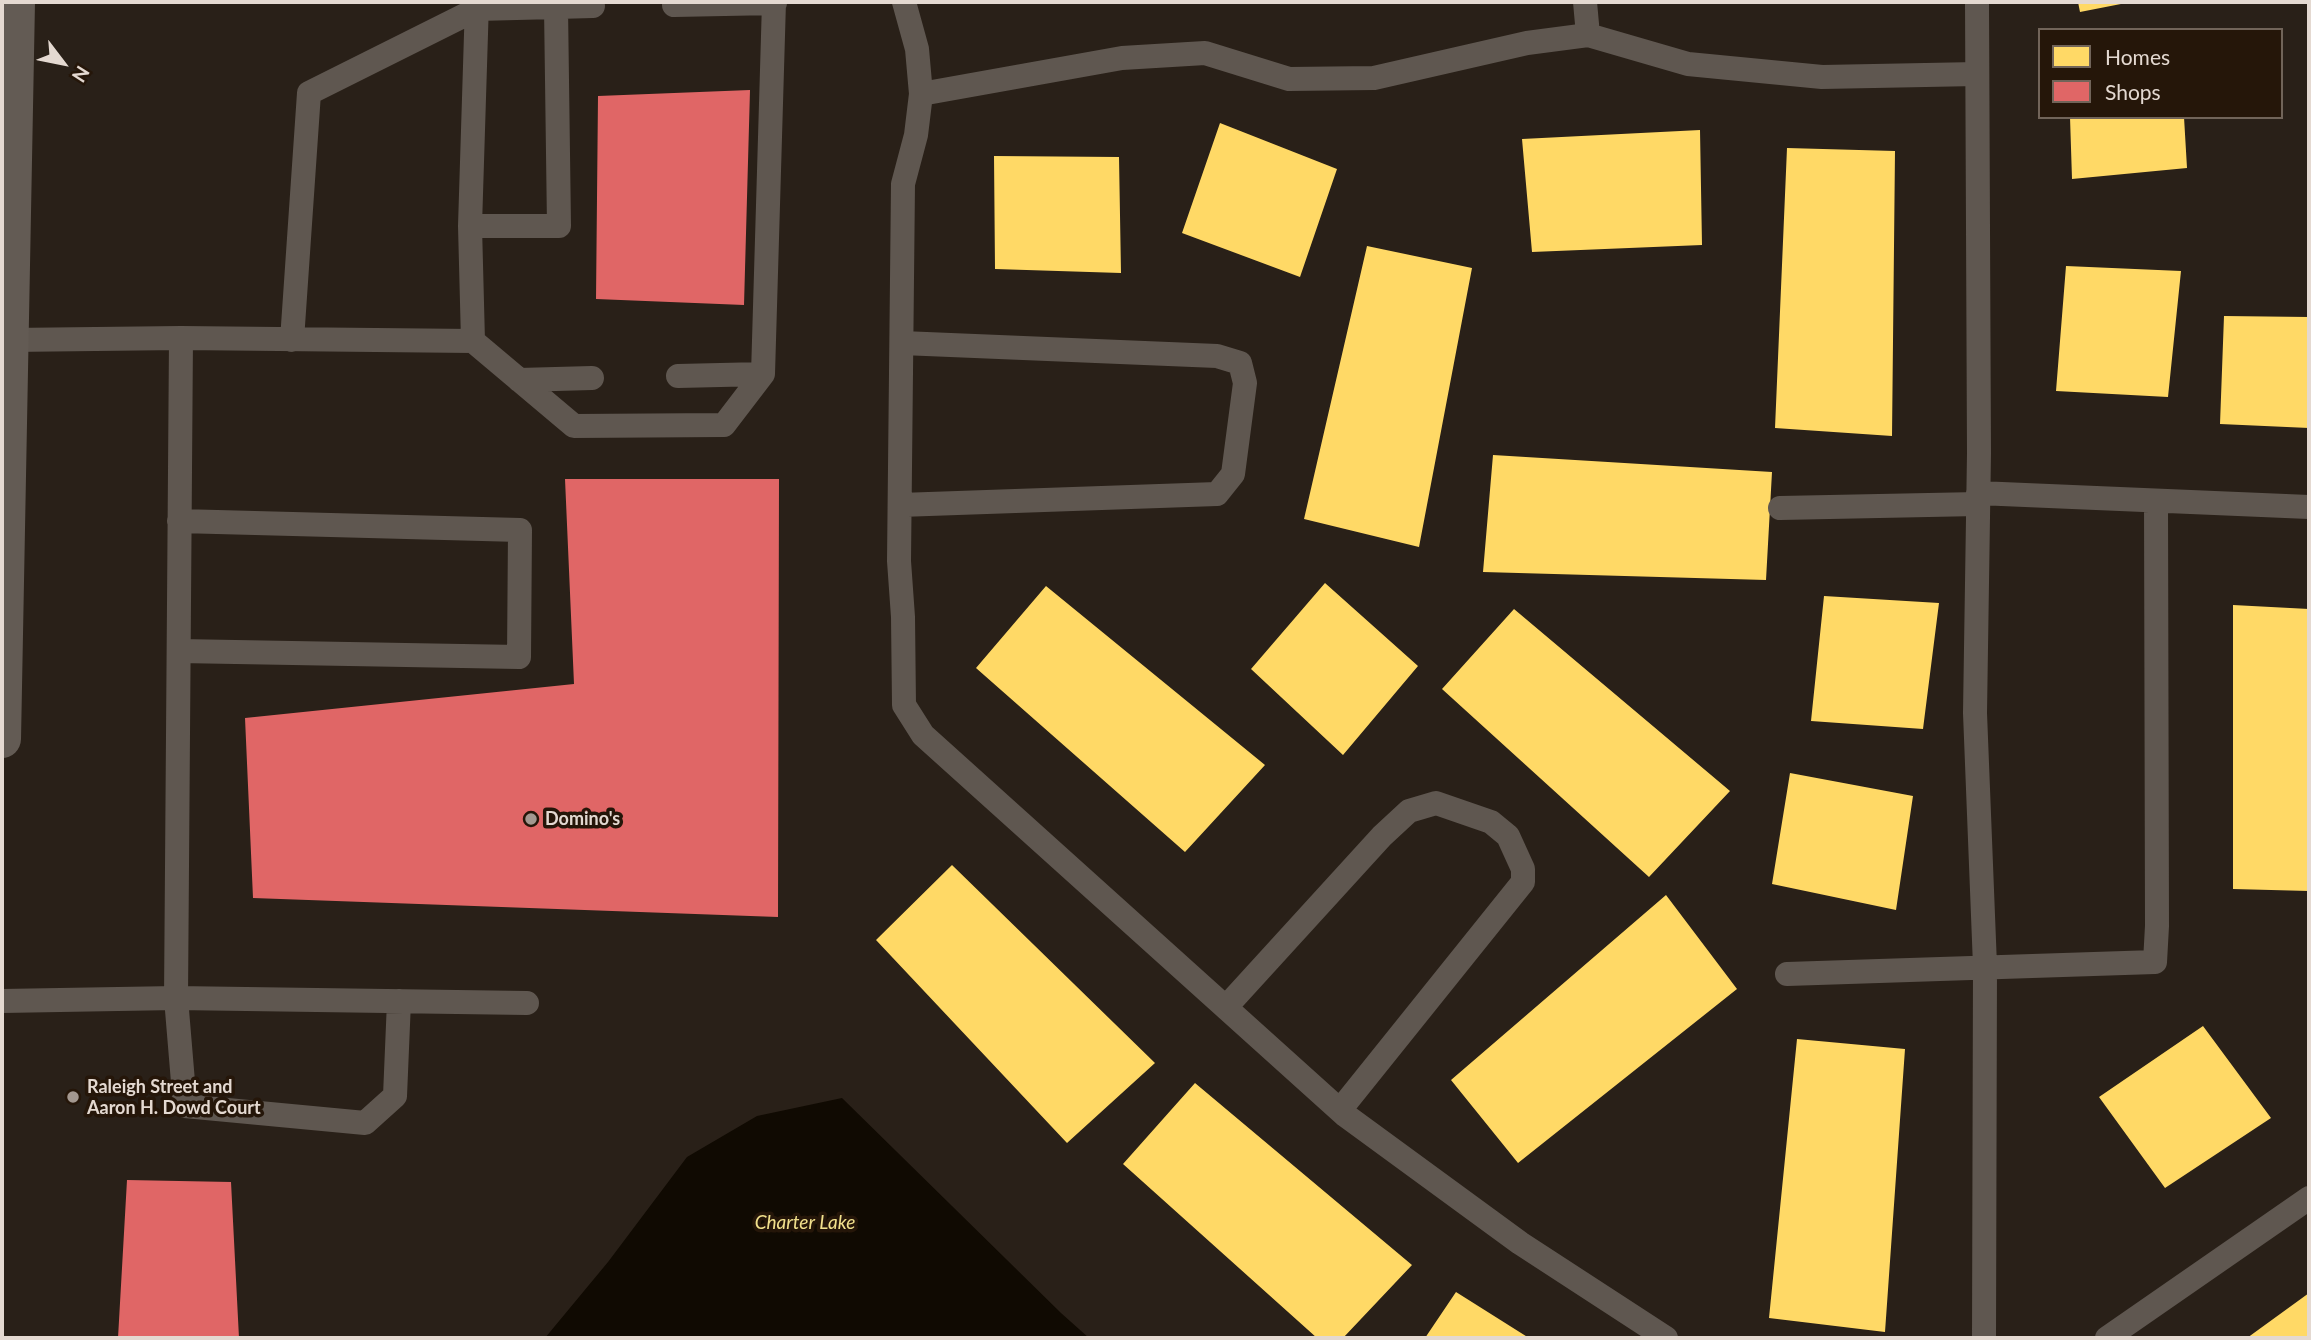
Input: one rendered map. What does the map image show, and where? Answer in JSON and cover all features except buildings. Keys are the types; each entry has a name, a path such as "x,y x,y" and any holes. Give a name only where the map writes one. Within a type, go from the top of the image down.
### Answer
{"street":[{"path":"2,739 16,2"}],"lane":[{"path":"10,340 181,338 473,341 574,426 724,425 763,373 775,2 674,5"},
{"path":"904,2 917,49 921,94 916,135 903,184 899,561 904,617 905,705 923,735 1340,1110 1521,1243 1666,1338"},
{"path":"1585,2 1588,35"},
{"path":"1977,2 1978,498 1975,713 1985,966 1984,1338"},
{"path":"470,226 559,226 558,4"},
{"path":"473,341 470,226 477,6"},
{"path":"292,340 309,93 477,6 593,6"},
{"path":"921,94 1122,58 1205,53 1289,79 1374,78 1527,43 1588,35 1688,65 1822,77 1977,74"},
{"path":"181,338 176,998 185,1106 365,1123 395,1096 399,1001"},
{"path":"900,505 1217,494 1233,474 1245,383 1240,363 1217,356 902,342"},
{"path":"678,376 763,373"},
{"path":"519,380 592,377"},
{"path":"1780,508 1978,498 2156,501 2309,508"},
{"path":"1787,974 2155,962 2156,501"},
{"path":"179,651 519,657 520,530 180,522"},
{"path":"1226,1007 1382,836 1409,811 1436,803 1492,822 1508,836 1523,869 1523,882 1340,1110"},
{"path":"2,1001 176,998 527,1003"},
{"path":"2107,1338 2309,1198"}],"water":[{"name":"Charter Lake","path":"842,1098 1089,1338 545,1338 608,1262 687,1157 757,1116"}],"place":[{"name":"Domino's","path":"531,819"},
{"name":"Raleigh Street and Aaron H. Dowd Court","path":"73,1097"}]}
